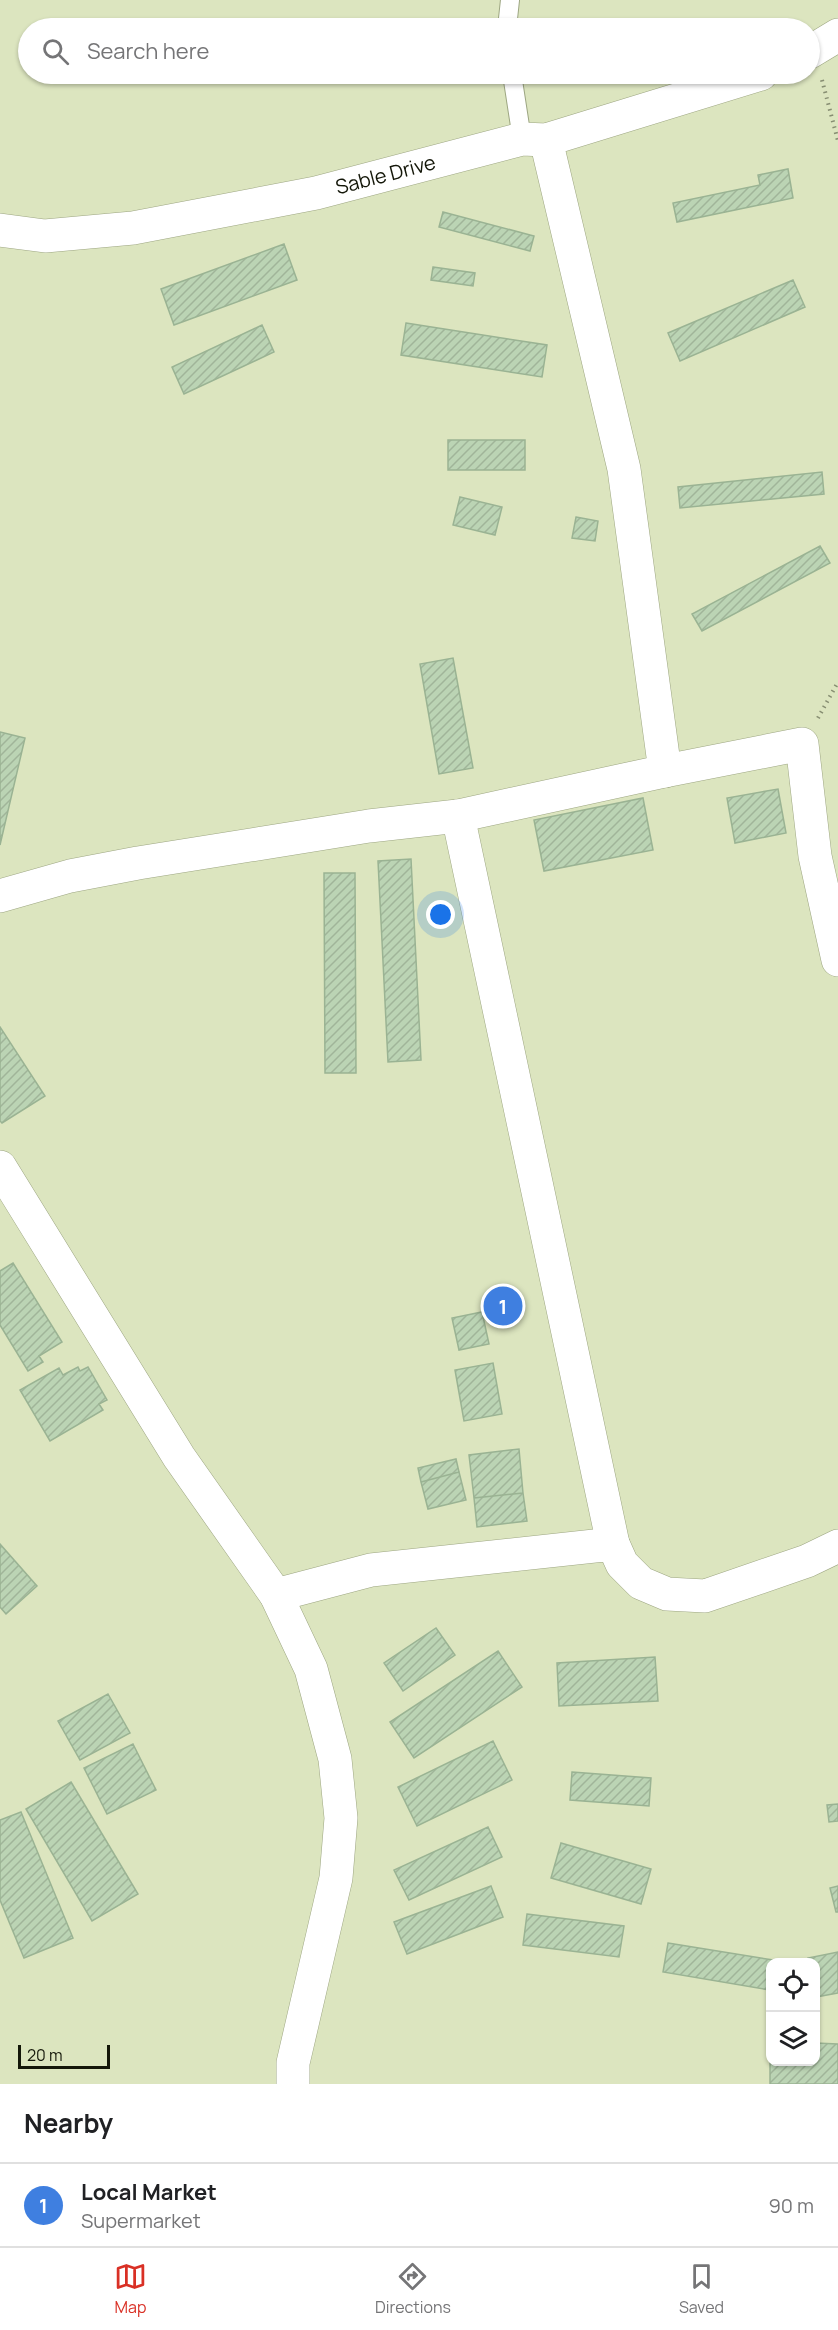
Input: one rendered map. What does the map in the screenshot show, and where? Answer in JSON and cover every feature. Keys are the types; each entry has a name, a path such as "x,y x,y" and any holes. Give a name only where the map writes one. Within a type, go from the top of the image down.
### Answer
{"street":[{"name":"Sable Drive","path":"0,230 45,236 133,228 316,193 534,139 726,84"},
{"path":"534,139 624,469 665,771"},
{"path":"0,896 69,876 138,863 369,826 459,816 802,744 815,856 838,960"},
{"path":"459,816 613,1544 622,1564 641,1583 667,1594 705,1596 807,1561 838,1546"},
{"path":"0,1167 179,1457 276,1595 310,1669 335,1759 340,1818 336,1878 293,2063 293,2084"},
{"path":"276,1595 371,1570 613,1544"}],"lane":[{"path":"508,18 510,0"},
{"path":"515,84 534,139"}],"path":[{"path":"821,46 838,141"},
{"path":"802,744 838,682"}],"building":[{"path":"788,169 793,198 677,222 673,203 760,185 758,175"},
{"path":"443,212 534,236 530,251 439,227"},
{"path":"284,244 297,280 174,325 161,289"},
{"path":"433,267 475,273 473,286 431,280"},
{"path":"793,280 805,307 680,361 668,333"},
{"path":"406,323 547,345 542,377 401,355"},
{"path":"262,325 274,352 184,394 172,367"},
{"path":"448,440 525,440 525,470 448,470"},
{"path":"822,472 824,494 680,508 678,487"},
{"path":"460,497 502,507 495,535 453,525"},
{"path":"576,517 598,521 595,541 572,538"},
{"path":"820,546 830,563 702,631 692,614"},
{"path":"453,658 473,768 439,774 420,664"},
{"path":"0,732 25,738 0,845"},
{"path":"778,789 786,833 735,843 727,798"},
{"path":"643,798 653,850 544,871 534,820"},
{"path":"411,859 421,1060 388,1062 378,861"},
{"path":"324,873 355,873 356,1073 325,1073"},
{"path":"0,1027 45,1096 2,1123 0,1121"},
{"path":"13,1263 62,1342 39,1356 43,1362 28,1371 0,1325 0,1271"},
{"path":"482,1312 489,1344 459,1350 452,1318"},
{"path":"493,1363 502,1414 464,1421 455,1370"},
{"path":"78,1367 80,1371 88,1367 107,1400 99,1404 103,1410 50,1441 20,1390 59,1368 63,1375"},
{"path":"519,1449 523,1493 474,1498 469,1455"},
{"path":"456,1459 459,1472 421,1482 418,1468"},
{"path":"459,1472 466,1500 428,1509 421,1482"},
{"path":"523,1493 527,1521 477,1527 474,1498"},
{"path":"0,1544 37,1586 6,1614 0,1607"},
{"path":"436,1628 455,1655 403,1691 384,1663"},
{"path":"498,1651 522,1687 414,1758 390,1722"},
{"path":"655,1657 658,1701 559,1706 557,1663"},
{"path":"108,1694 130,1733 80,1760 58,1721"},
{"path":"493,1741 512,1780 417,1826 398,1787"},
{"path":"133,1744 156,1790 107,1814 84,1768"},
{"path":"572,1772 651,1778 649,1806 570,1800"},
{"path":"71,1782 138,1894 92,1921 26,1809"},
{"path":"838,1804 838,1821 829,1822 827,1805"},
{"path":"21,1812 73,1938 24,1958 0,1900 0,1820"},
{"path":"488,1827 502,1857 409,1900 394,1870"},
{"path":"561,1843 651,1869 641,1904 551,1878"},
{"path":"491,1886 503,1917 407,1954 394,1922"},
{"path":"838,1886 838,1912 836,1912 830,1888"},
{"path":"527,1914 624,1926 619,1957 523,1945"},
{"path":"668,1943 766,1959 766,1989 663,1972"},
{"path":"838,1952 838,1993 820,1996 820,1958 808,1958"},
{"path":"820,2043 838,2044 838,2084 770,2084 770,2066 820,2066"}],"place":[{"name":"Local Market","path":"503,1306"}]}
